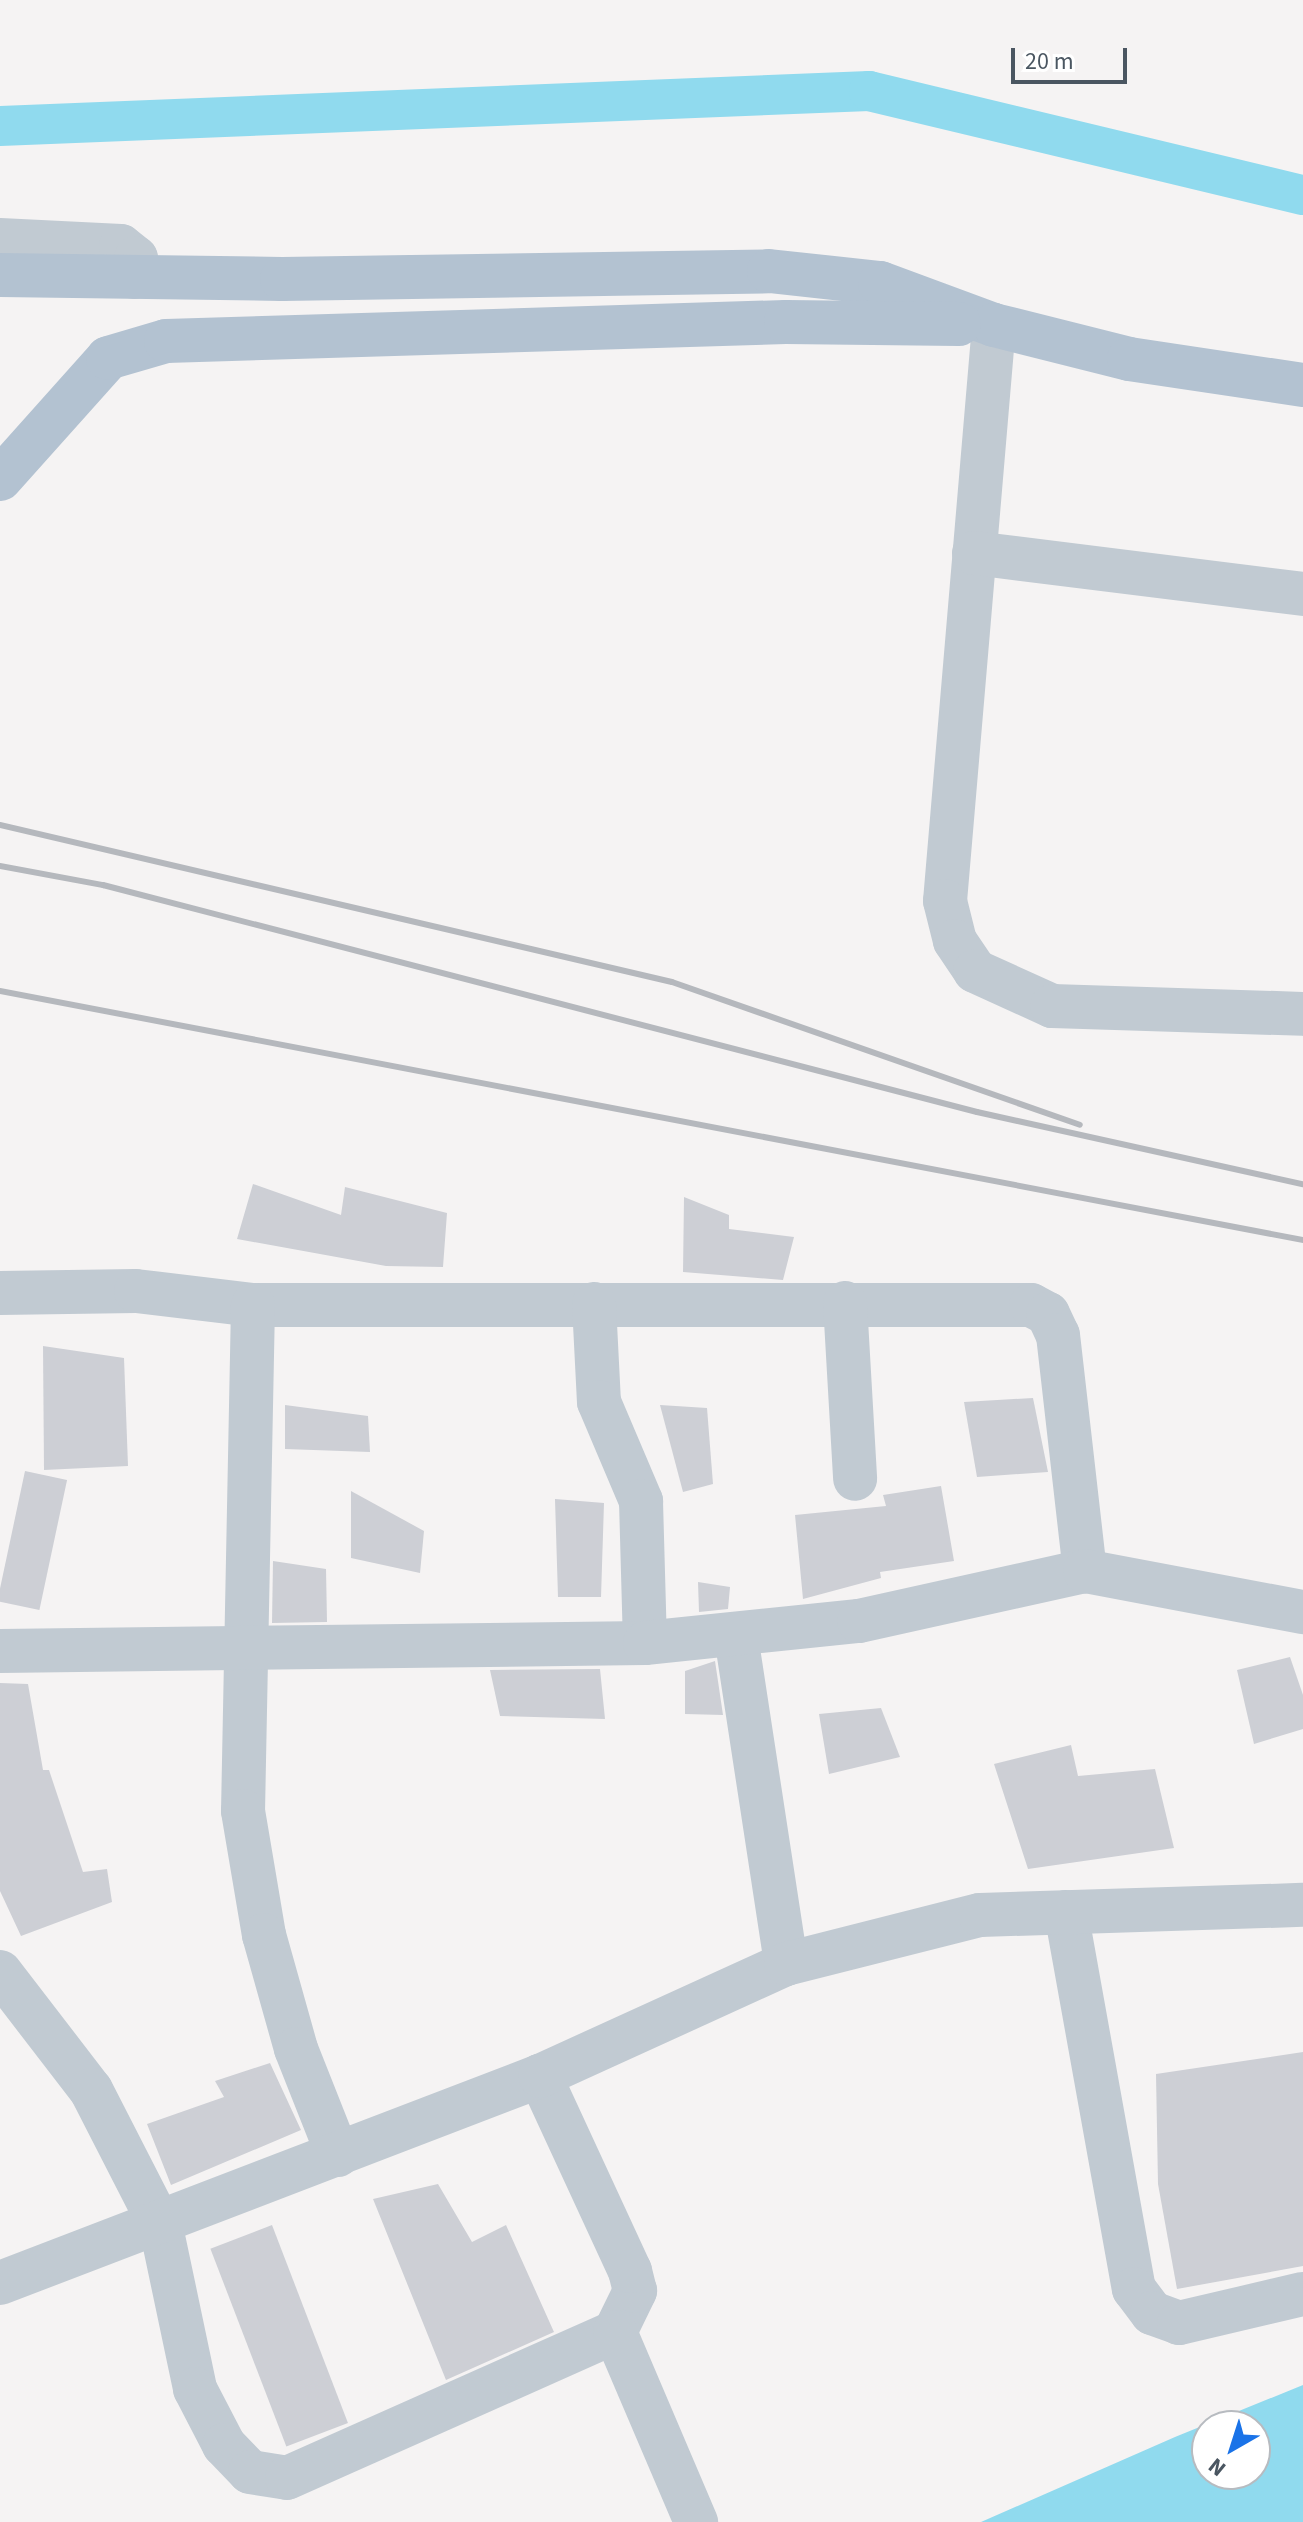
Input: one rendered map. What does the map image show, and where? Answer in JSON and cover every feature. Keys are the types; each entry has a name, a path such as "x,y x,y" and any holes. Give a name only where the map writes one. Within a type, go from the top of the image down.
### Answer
{"main road":[{"path":"2,263 134,277 769,271 880,283 994,325 1129,359 1303,385"},
{"path":"0,479 108,358 166,341 786,322 994,325"}],"street":[{"path":"994,325 945,901 955,941 975,971 1052,1006 1303,1014"},
{"path":"974,553 1303,594"},
{"path":"0,1293 136,1291 253,1305 1014,1301 1048,1314 1058,1335 1085,1571"},
{"path":"845,1303 855,1479"},
{"path":"594,1304 601,1410 641,1501 645,1643"},
{"path":"253,1305 243,1811 264,1935 296,2049 338,2155"},
{"path":"0,1651 645,1643 859,1621 1085,1571 1303,1612"},
{"path":"736,1636 786,1964"},
{"path":"0,2283 161,2227 540,2076 786,1964 980,1915 1303,1905"},
{"path":"1066,1912 1134,2289 1152,2313 1179,2323 1303,2294"},
{"path":"0,1972 91,2090 161,2227 195,2389 224,2445 250,2472 287,2478 615,2332 635,2291 630,2271 540,2076"},
{"path":"615,2332 696,2522"}],"water":[{"path":"1303,2385 1303,2522 981,2522 1191,2430 1191,2490 1271,2490 1271,2410 1241,2410"}],"building":[{"path":"253,1184 341,1215 345,1187 447,1213 443,1267 386,1266 237,1239"},
{"path":"684,1197 729,1215 729,1229 794,1237 783,1280 683,1272"},
{"path":"43,1346 124,1358 128,1466 44,1470"},
{"path":"1033,1398 1048,1472 977,1477 964,1402"},
{"path":"285,1405 368,1416 370,1452 285,1449"},
{"path":"660,1405 707,1408 713,1484 683,1492"},
{"path":"25,1471 67,1480 39,1610 0,1602 0,1589"},
{"path":"941,1486 954,1561 880,1572 881,1578 803,1599 795,1515 886,1506 883,1495"},
{"path":"351,1491 424,1531 420,1573 351,1558"},
{"path":"555,1499 604,1503 601,1597 558,1597"},
{"path":"273,1561 326,1569 327,1622 272,1623"},
{"path":"698,1582 730,1587 728,1609 699,1612"},
{"path":"1290,1657 1303,1695 1303,1729 1254,1744 1237,1670"},
{"path":"715,1661 723,1715 685,1714 685,1671"},
{"path":"600,1669 605,1719 500,1716 490,1670"},
{"path":"0,1683 28,1684 43,1770 49,1770 83,1872 107,1869 112,1902 21,1936 0,1891"},
{"path":"881,1708 900,1757 829,1774 819,1714"},
{"path":"1071,1745 1078,1776 1155,1769 1174,1848 1028,1869 994,1764"},
{"path":"1303,2052 1303,2266 1177,2289 1158,2184 1156,2074"},
{"path":"270,2063 301,2130 171,2185 147,2124 224,2097 215,2081"},
{"path":"438,2184 472,2242 506,2225 554,2332 446,2380 373,2199"},
{"path":"272,2225 348,2423 286,2447 210,2249"}],"waterway":[{"path":"0,126 869,91 1303,195"}],"railway":[{"path":"0,825 672,982 1080,1125"},
{"path":"0,866 103,885 977,1112 1303,1184"},
{"path":"0,991 1303,1240"}]}
